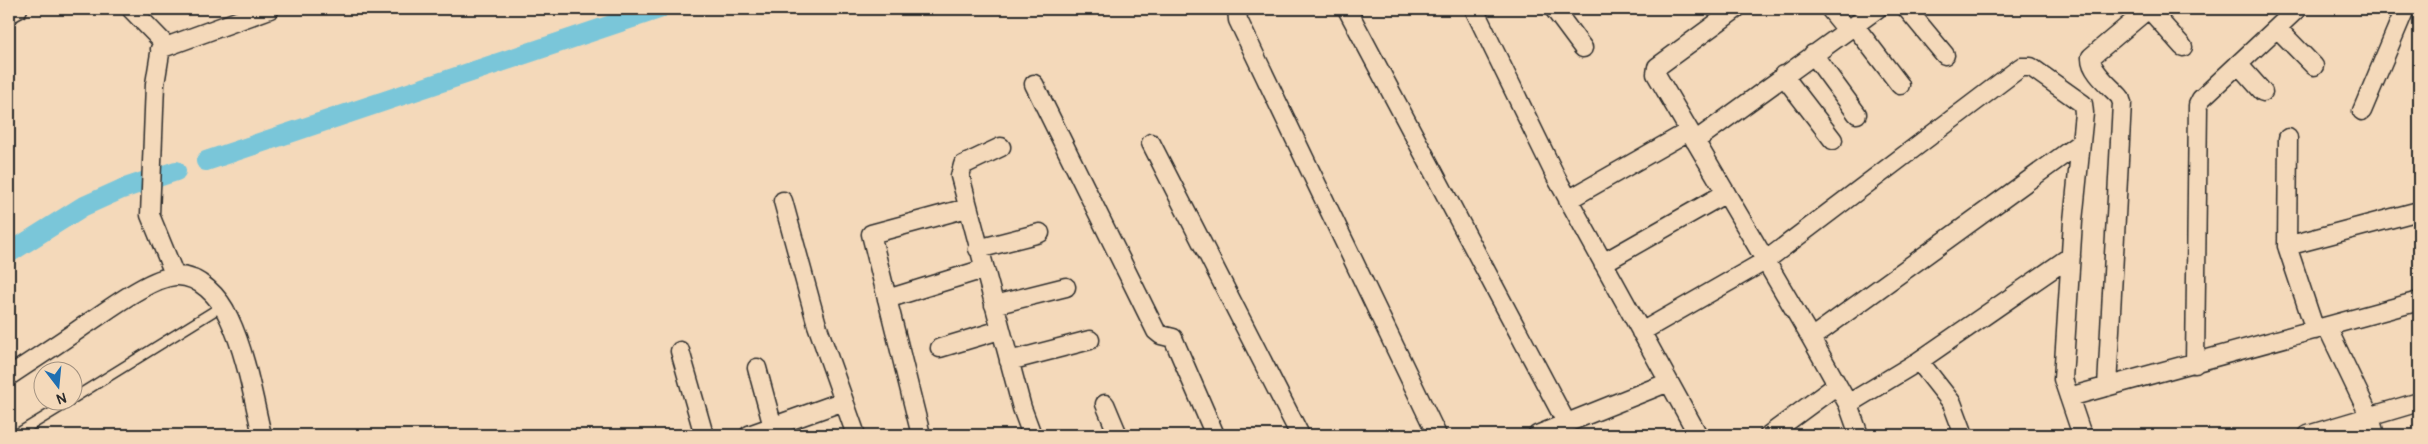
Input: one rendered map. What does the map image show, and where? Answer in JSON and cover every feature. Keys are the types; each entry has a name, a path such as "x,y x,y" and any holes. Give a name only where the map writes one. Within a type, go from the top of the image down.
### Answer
{"street":[{"path":"9,14 18,9"},
{"path":"131,9 162,41 155,84 150,215 175,276"},
{"path":"160,49 270,9"},
{"path":"1236,9 1238,20 1437,435"},
{"path":"1347,9 1576,426"},
{"path":"1474,9 1568,200 1698,435"},
{"path":"1554,9 1583,48"},
{"path":"1736,9 1657,66 1656,74 1811,338 1848,404 1859,435"},
{"path":"1830,9 1850,28 1900,85"},
{"path":"1568,200 1692,136 1784,75 1877,9"},
{"path":"1907,9 1945,55"},
{"path":"2107,387 2122,103 2120,97 2094,69 2090,63 2091,57 2148,9 2183,47"},
{"path":"2195,364 2198,105 2201,99 2297,9"},
{"path":"2362,110 2405,9"},
{"path":"2277,28 2314,66"},
{"path":"1813,54 1857,114"},
{"path":"2238,64 2263,92"},
{"path":"1641,332 1765,261 2021,67 2031,67 2083,104 2084,113 2071,256 2063,379 2082,435"},
{"path":"1784,75 1833,140"},
{"path":"1034,84 1156,331 1172,338 1215,435"},
{"path":"2288,138 2287,246 2321,329 2370,417 2375,435"},
{"path":"1151,142 1300,435"},
{"path":"1811,338 2080,143"},
{"path":"1001,147 962,167 960,176 1000,330 1022,408 1032,435"},
{"path":"1603,263 1726,194"},
{"path":"782,201 817,325 856,435"},
{"path":"921,435 871,234 967,208"},
{"path":"2287,246 2419,210"},
{"path":"978,249 1040,234"},
{"path":"1848,404 1919,361 2071,256"},
{"path":"887,299 984,269"},
{"path":"9,376 125,298 153,284 175,276 200,282 222,306 229,317 239,347 262,435"},
{"path":"994,305 1066,287"},
{"path":"2069,397 2195,364 2419,301"},
{"path":"940,348 1000,330"},
{"path":"1009,361 1090,340"},
{"path":"680,351 704,435"},
{"path":"1919,361 1952,403 1964,435"},
{"path":"757,368 773,427"},
{"path":"1537,435 1576,426 1669,382"},
{"path":"1769,435 1837,385"},
{"path":"749,435 844,401"},
{"path":"2308,435 2419,402"},
{"path":"1105,404 1118,435"}],"lane":[{"path":"82,393 222,306"},
{"path":"15,435 53,412"}],"waterway":[{"path":"206,161 659,9"},
{"path":"9,253 82,207 122,189 176,171"}]}
